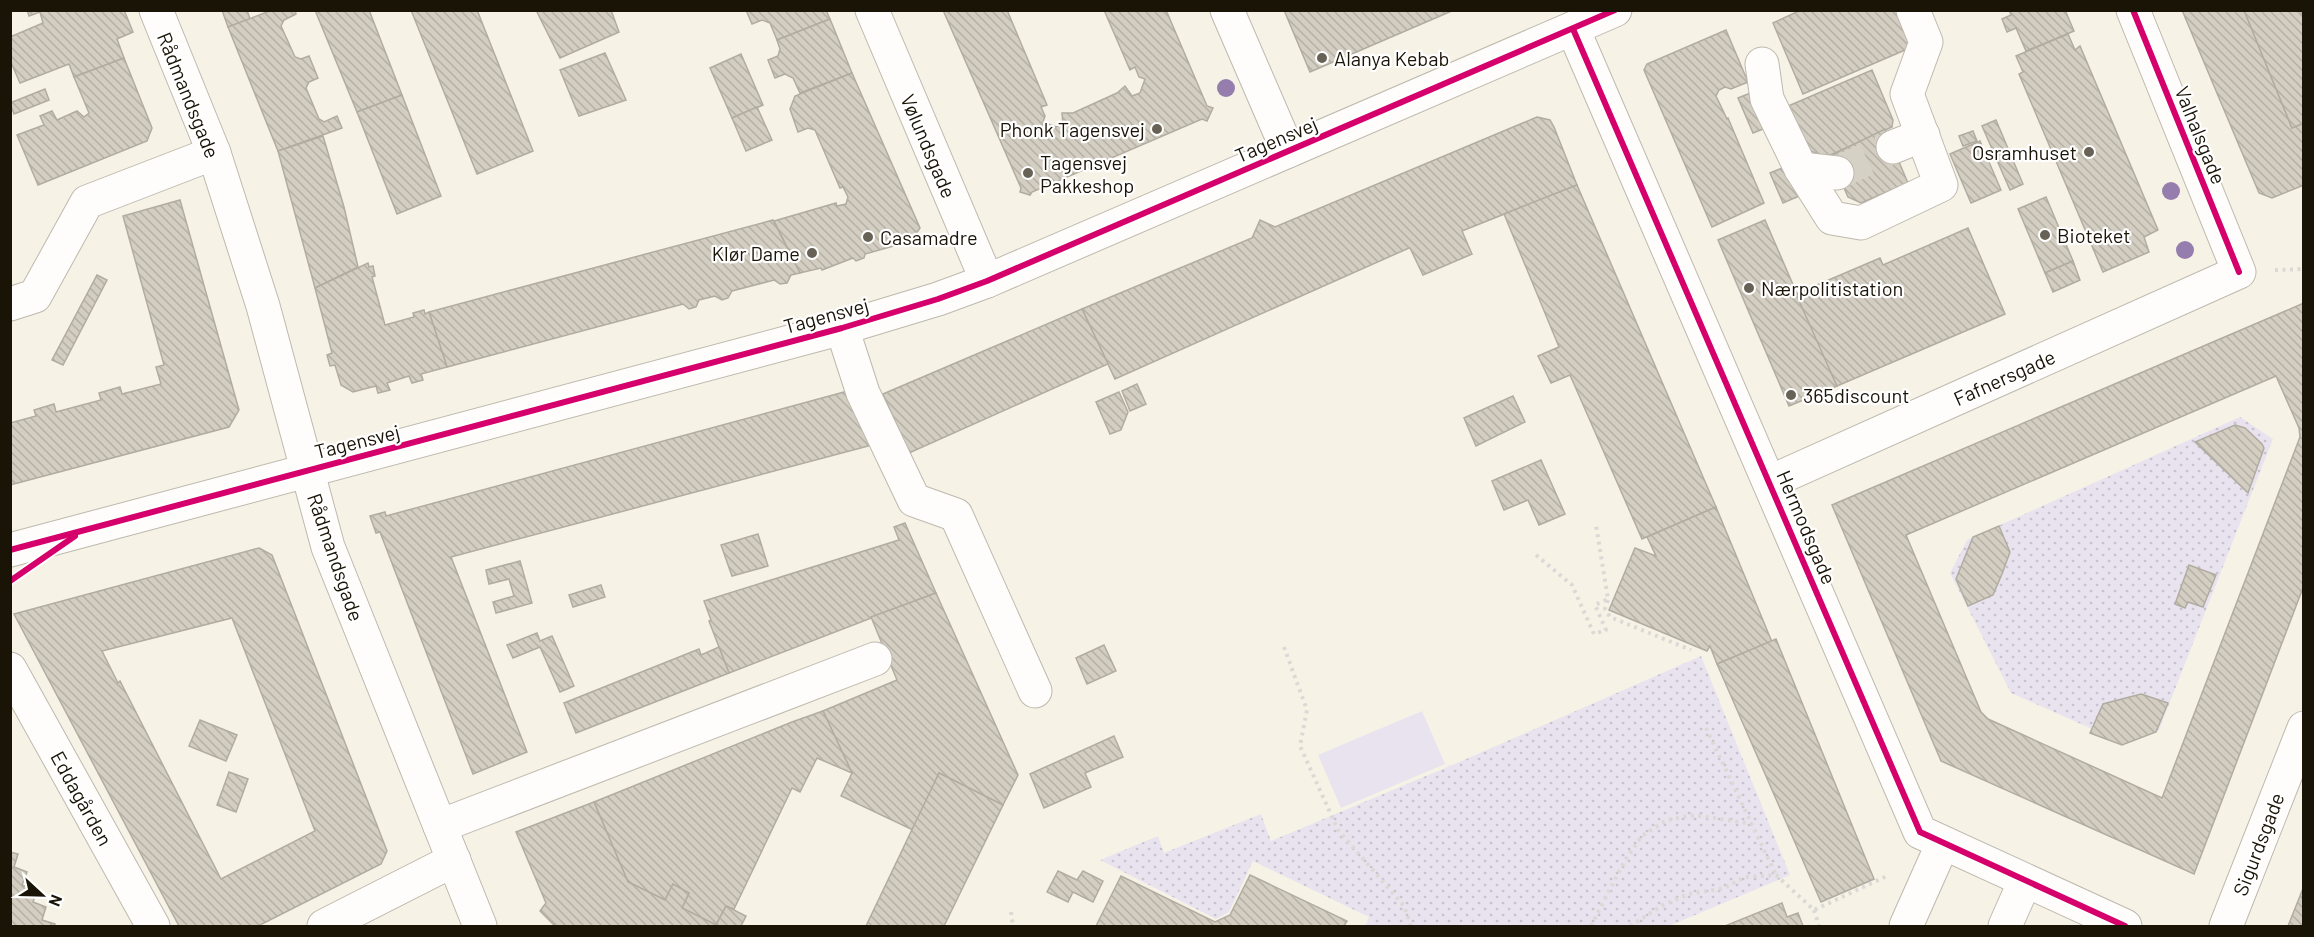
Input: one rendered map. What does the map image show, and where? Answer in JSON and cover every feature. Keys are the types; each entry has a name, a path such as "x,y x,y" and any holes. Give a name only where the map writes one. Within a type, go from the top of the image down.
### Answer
{"street":[{"name":"Rådmandsgade","path":"156,10 213,153 263,306 328,547 454,860 476,925"},
{"name":"Vølundsgade","path":"872,10 987,281"},
{"path":"1227,10 1288,151"},
{"name":"Tagensvej","path":"10,550 842,328 938,299 987,281 1615,10"},
{"path":"1762,64 1767,99 1801,169 1832,218 1861,223 1941,185 1907,94 1926,42 1913,10"},
{"name":"Valhalsgade","path":"2133,10 2239,272"},
{"name":"Hermodsgade","path":"1573,29 1770,482 1931,837"},
{"path":"1893,147 1923,135"},
{"path":"10,304 35,296 87,202 213,153"},
{"path":"1801,169 1837,173"},
{"name":"Fafnersgade","path":"1770,482 2239,272"},
{"path":"842,328 863,393 914,500 956,515 1035,691"},
{"path":"440,826 875,659"},
{"name":"Eddagården","path":"10,669 153,927"},
{"name":"Sigurdsgade","path":"2226,927 2304,728"},
{"path":"1906,927 1931,837 2125,927"},
{"path":"324,927 454,860"},
{"path":"2005,927 2025,880"}],"path":[{"path":"1596,525 1608,599 1605,609 1610,616 1691,650"},
{"path":"1536,555 1572,585 1594,634 1606,630 1594,605 1608,599"},
{"path":"1284,647 1307,710 1300,746 1338,830 1404,906 1411,927"},
{"path":"1706,728 1776,875 1814,910 1819,927"},
{"path":"1591,927 1626,860 1642,836 1667,820 1695,815 1752,824"},
{"path":"1814,910 1888,876 1931,837"},
{"path":"1630,927 1663,905 1689,894 1724,888 1745,877 1776,875"},
{"path":"1011,912 1013,927"}],"shaded area":[{"path":"2240,417 2273,439 2159,730 2126,744 2011,693 1950,573 1967,540"},
{"path":"1701,656 1790,875 1669,926 1365,926 1369,917 1253,861 1229,912 1216,919 1100,860 1158,836 1164,853 1261,814 1271,841 1464,760"},
{"path":"1422,711 1445,764 1341,808 1318,755"}],"building":[{"path":"27,10 124,10 133,32 117,39 124,58 74,77 69,64 20,83 10,60 10,37 43,23 40,12 29,16"},
{"path":"222,10 247,10 250,19 228,27"},
{"path":"272,10 295,10 296,14 284,20 281,26 295,57 301,59 309,56 318,78 309,82 306,88 319,119 324,122 337,116 342,128 278,151 228,27"},
{"path":"315,10 369,10 402,95 357,112"},
{"path":"411,10 477,10 533,151 477,174"},
{"path":"536,10 611,10 619,32 560,58"},
{"path":"746,10 826,10 830,19 777,40 770,23 762,20 752,24"},
{"path":"943,10 1007,10 1047,105 1041,107 1045,116 1043,122 1056,127 1063,124 1062,113 1073,113 1117,93 1125,86 1132,96 1140,93 1145,79 1139,77 1135,67 1130,70 1104,10 1166,10 1207,106 1213,108 1207,121 1202,119 1032,192 1030,195 1020,192 1021,188"},
{"path":"1284,10 1454,10 1310,72"},
{"path":"1801,10 1897,10 1912,47 1803,94 1773,23"},
{"path":"2009,10 2065,10 2074,31 2026,51 2016,28 2007,32 2002,19 2011,15"},
{"path":"2182,10 2244,10 2292,128 2304,123 2304,185 2272,198 2259,193"},
{"path":"2244,10 2300,10 2304,19 2304,123 2292,128"},
{"path":"830,19 852,73 800,93 793,78 785,74 775,78 768,60 778,56 780,49 777,40"},
{"path":"1726,30 1748,82 1731,89 1725,87 1719,90 1716,96 1728,118 1764,203 1712,227 1644,70 1647,64"},
{"name":"Osramhuset","path":"2068,34 2075,50 2080,46 2158,230 2144,237 2149,252 2103,272 2019,74 2023,72 2016,56"},
{"path":"605,53 626,100 579,116 560,70"},
{"path":"741,54 763,105 732,118 710,68"},
{"path":"124,58 152,128 147,141 38,185 17,135 44,125 40,116 52,111 57,120 77,111 84,117 89,113 74,77"},
{"path":"1872,70 1893,120 1892,127 1826,157 1803,148 1786,107"},
{"path":"852,73 920,228 911,241 865,254 864,258 856,261 853,258 822,270 821,268 800,273 774,221 836,203 837,206 846,204 848,197 843,187 840,188 815,130 808,128 798,132 790,109 795,96"},
{"path":"45,89 49,100 14,114 10,103"},
{"path":"1753,92 1768,127 1753,133 1738,98"},
{"path":"402,95 441,196 397,214 357,112"},
{"path":"757,107 772,140 746,151 732,118"},
{"path":"1537,117 1550,120 1577,185 1462,231 1472,254 1423,275 1409,248 1115,379 1082,309 1252,238 1260,220 1275,227"},
{"path":"1996,120 2023,184 2010,190 1982,126"},
{"path":"1885,129 1908,183 1861,203 1848,197 1830,156"},
{"path":"1973,131 1977,141 1963,146 1959,136"},
{"path":"323,136 344,207 358,267 315,288 278,151"},
{"path":"1980,141 2001,190 1971,203 1950,154"},
{"path":"1787,166 1799,196 1783,203 1770,173"},
{"path":"1577,185 1716,507 1642,539 1570,375 1551,383 1538,356 1559,347 1504,214"},
{"name":"Bioteket","path":"2046,197 2073,261 2045,273 2018,209"},
{"path":"180,200 239,410 229,427 10,485 10,423 36,416 34,410 54,404 56,412 101,400 99,393 120,387 122,394 161,384 156,367 164,365 123,216"},
{"path":"773,220 800,273 791,275 787,283 780,284 774,280 732,291 728,298 722,300 715,296 699,300 696,307 689,309 683,304 447,367 429,312"},
{"path":"1765,220 1837,386 1789,406 1718,240"},
{"path":"1968,228 2005,314 1837,386 1796,294 1880,258 1883,265"},
{"path":"2073,261 2080,280 2053,292 2045,273"},
{"path":"368,263 369,267 373,266 375,276 372,277 385,325 414,317 413,313 424,310 425,314 429,312 447,367 421,374 423,380 412,383 409,376 387,383 390,390 378,393 376,386 353,392 341,385 335,365 330,366 327,355 332,353 315,288"},
{"path":"97,275 107,280 63,365 52,360"},
{"path":"2304,303 2304,585 2194,874 1941,761 1832,505","holes":["2276,376 2299,428 2300,437 2162,798 1988,719 1981,712 1906,535"]},
{"path":"1082,309 1108,364 909,453 883,394"},
{"path":"1137,384 1146,404 1130,411 1122,391"},
{"path":"848,391 872,445 451,557 527,752 473,774 380,532 376,533 370,516 385,512 386,516"},
{"path":"1119,392 1128,412 1121,430 1110,434 1096,402"},
{"path":"1513,396 1525,422 1476,446 1464,418"},
{"path":"2235,425 2245,428 2264,448 2248,493 2195,442"},
{"path":"1541,460 1565,514 1539,525 1528,500 1504,510 1492,481"},
{"path":"1716,507 1772,642 1717,664 1710,646 1707,651 1609,610 1635,548 1656,556 1647,537"},
{"path":"905,523 936,593 729,673 709,621 711,620 704,601 899,540 894,527"},
{"path":"1999,526 2010,552 2002,574 1993,595 1968,606 1956,579 1973,537"},
{"path":"758,534 768,566 732,576 721,545"},
{"path":"259,548 272,555 387,851 381,864 258,926 179,926 14,614","holes":["232,618 315,831 221,879 120,681 118,683 102,651"]},
{"path":"520,561 532,603 496,613 493,602 514,596 509,579 489,584 486,570"},
{"path":"2189,565 2216,575 2203,607 2188,602 2185,608 2175,604"},
{"path":"601,585 605,597 573,607 569,595"},
{"path":"936,593 1018,775 1003,805 939,773 913,830 841,796 852,773 823,711 897,680 871,617"},
{"path":"537,633 540,641 552,636 574,686 560,692 540,647 513,658 507,645"},
{"path":"1776,639 1874,879 1821,902 1717,664"},
{"path":"1104,645 1116,671 1087,684 1076,658"},
{"path":"719,647 729,673 576,733 564,703 699,649 701,655"},
{"path":"2141,694 2168,703 2156,732 2122,745 2090,733 2103,704"},
{"path":"823,711 852,773 817,758 800,792 792,788 734,909 726,906 716,925 682,908 689,893 673,884 665,900 628,882 594,802"},
{"path":"200,720 237,735 226,761 189,746"},
{"path":"1114,736 1123,757 1085,773 1091,787 1044,808 1030,774"},
{"path":"229,772 248,779 236,812 217,805"},
{"path":"939,773 1003,805 944,926 866,926"},
{"path":"594,802 628,882 665,900 673,884 689,893 682,908 716,925 726,906 746,916 741,926 555,926 540,911 546,903 516,832"},
{"path":"10,852 18,854 14,867 27,872 22,885 37,890 33,902 46,907 42,920 55,924 54,926 10,926"},
{"path":"1058,871 1077,880 1083,871 1103,881 1093,902 1073,892 1068,902 1047,892"},
{"path":"1250,875 1347,921 1344,926 1096,926 1121,876 1215,922 1230,915"},
{"path":"2304,886 2304,926 2288,926"},
{"path":"1782,903 1787,917 1798,913 1803,926 1725,926"}],"tunnel":[{"path":"1837,173 1893,147"}],"cycle path":[{"path":"10,550 842,328 938,299 987,281 1615,10"},
{"path":"2133,10 2239,272"},
{"path":"1573,29 1920,832 2125,926"},
{"path":"10,581 75,536"}],"place":[{"name":"Alanya Kebab","path":"1322,58"},
{"name":"Phonk Tagensvej","path":"1157,129"},
{"name":"Osramhuset","path":"2089,152"},
{"name":"Tagensvej Pakkeshop","path":"1028,173"},
{"name":"Bioteket","path":"2045,235"},
{"name":"Casamadre","path":"868,237"},
{"name":"Klør Dame","path":"812,253"},
{"name":"Nærpolitistation","path":"1749,288"},
{"name":"365discount","path":"1791,395"}]}
